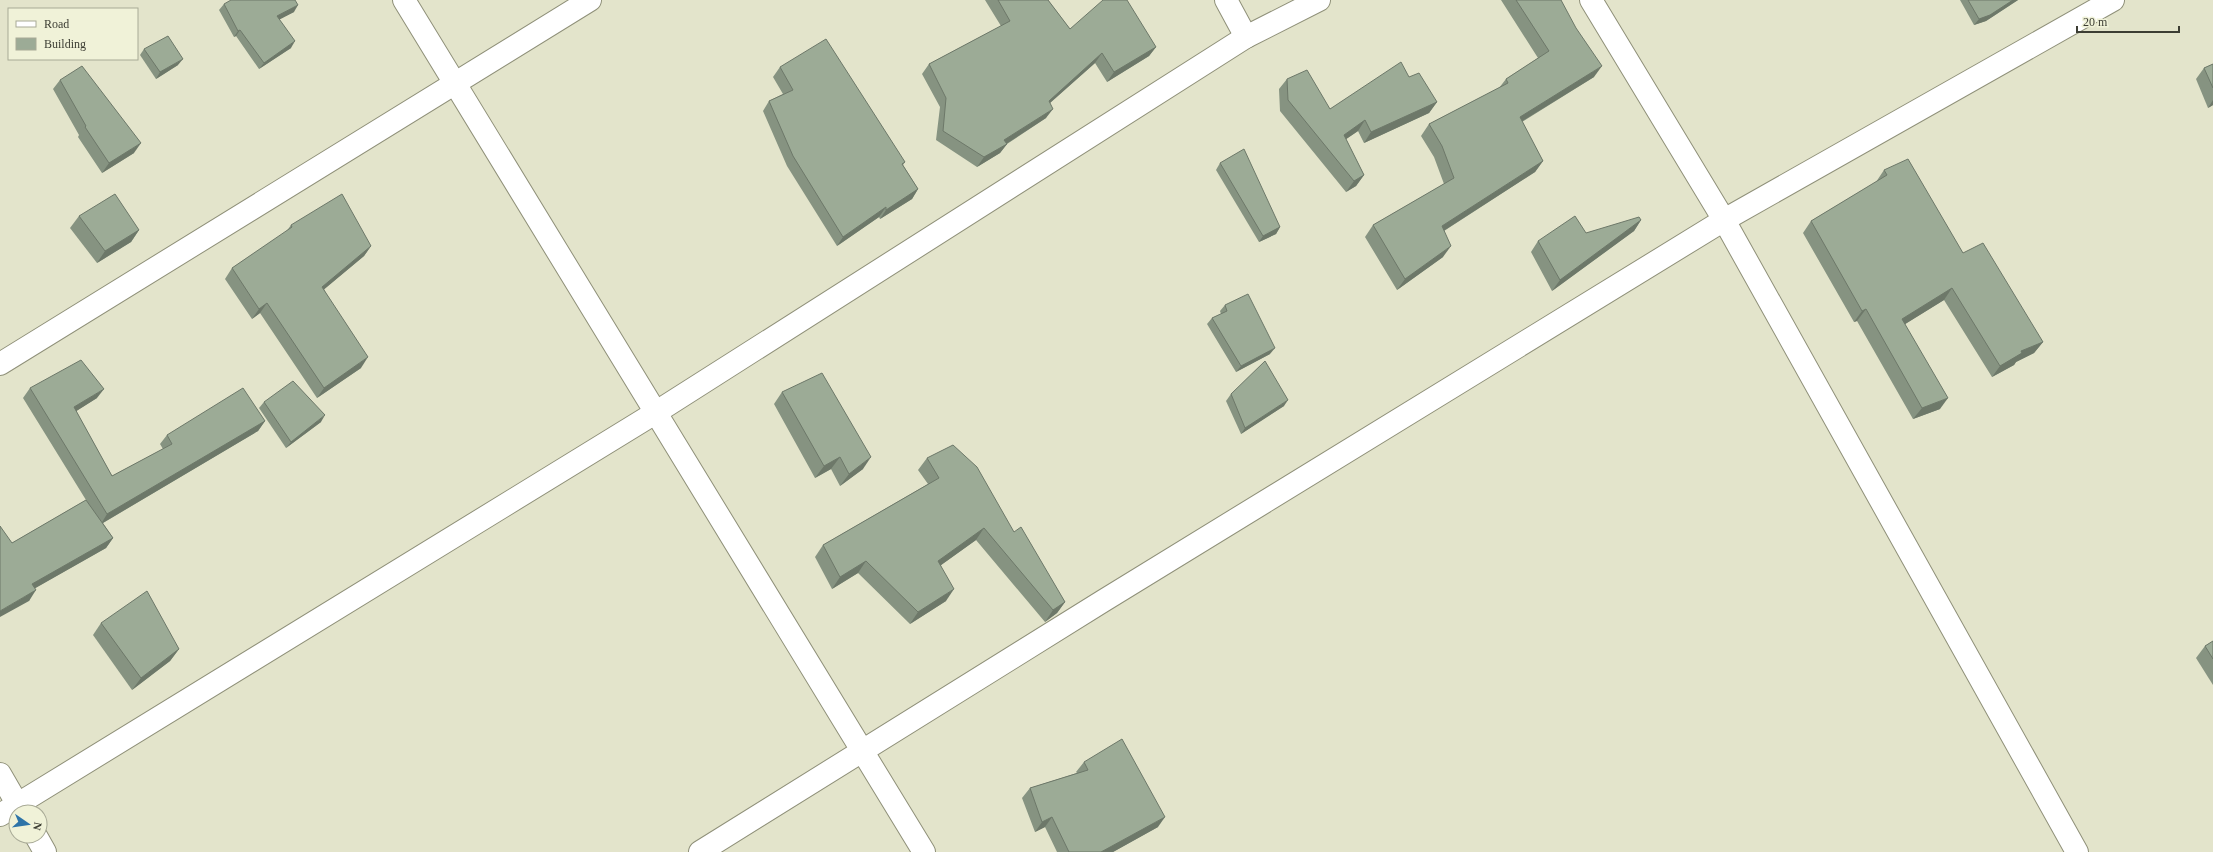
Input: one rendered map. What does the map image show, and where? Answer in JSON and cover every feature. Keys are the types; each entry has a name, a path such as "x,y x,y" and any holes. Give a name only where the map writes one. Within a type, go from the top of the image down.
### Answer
{"street":[{"path":"404,0 924,852"},
{"path":"0,364 454,82 590,0"},
{"path":"1226,0 1246,37"},
{"path":"23,804 655,413 1246,37 1319,0"},
{"path":"1591,0 1724,220 2077,852"},
{"path":"700,852 863,752 1103,601 1724,220 2113,0"},
{"path":"0,774 11,804"}],"building":[{"path":"231,0 295,0 298,5 277,16 295,41 264,63 240,30 238,31 224,4"},
{"path":"998,0 1048,0 1070,29 1103,0 1127,0 1156,47 1114,72 1102,53 1049,101 1053,109 1004,140 1007,144 984,157 943,131 946,98 929,64 1010,21"},
{"path":"1516,0 1561,0 1576,28 1602,66 1520,117 1543,161 1442,226 1451,246 1405,279 1373,225 1454,178 1442,146 1429,124 1508,83 1506,79 1549,51"},
{"path":"1968,0 2013,0 1990,15 1979,19"},
{"path":"168,36 183,59 160,72 144,49"},
{"path":"826,39 905,162 902,164 918,189 886,210 886,207 843,237 793,156 769,101 793,90 780,67"},
{"path":"1401,62 1409,77 1419,73 1437,102 1371,132 1365,120 1344,135 1364,175 1354,181 1288,100 1287,79 1307,70 1330,109"},
{"path":"2213,64 2213,88 2204,68"},
{"path":"82,66 141,143 109,163 85,127 86,126 60,80"},
{"path":"1244,149 1280,227 1263,236 1220,163"},
{"path":"1908,159 1963,253 1983,243 2043,342 2021,351 2022,353 2000,366 1952,288 1902,319 1948,398 1922,408 1866,309 1862,311 1811,221 1887,175 1884,170"},
{"path":"115,194 139,230 105,251 79,216"},
{"path":"342,194 371,246 322,287 368,357 324,388 267,303 259,309 232,268 292,227 291,225"},
{"path":"1575,216 1586,233 1639,217 1641,220 1560,280 1538,241"},
{"path":"1248,294 1275,348 1241,366 1212,318 1227,311 1225,305"},
{"path":"81,360 104,389 74,407 112,476 172,444 167,435 243,388 265,421 107,514 30,388"},
{"path":"1265,361 1288,400 1245,428 1231,394"},
{"path":"822,373 871,457 849,474 840,457 824,466 782,392"},
{"path":"293,381 325,415 291,442 264,402"},
{"path":"953,445 977,467 1014,532 1021,527 1065,602 1053,610 984,528 938,561 954,589 918,612 866,561 840,577 823,545 939,478 927,458"},
{"path":"86,500 113,538 32,584 36,590 0,611 0,526 12,543"},
{"path":"147,591 179,649 141,678 101,623"},
{"path":"2213,641 2213,659 2205,646"},
{"path":"1122,739 1165,817 1101,852 1069,852 1052,817 1042,822 1030,788 1088,770 1084,762"}]}
